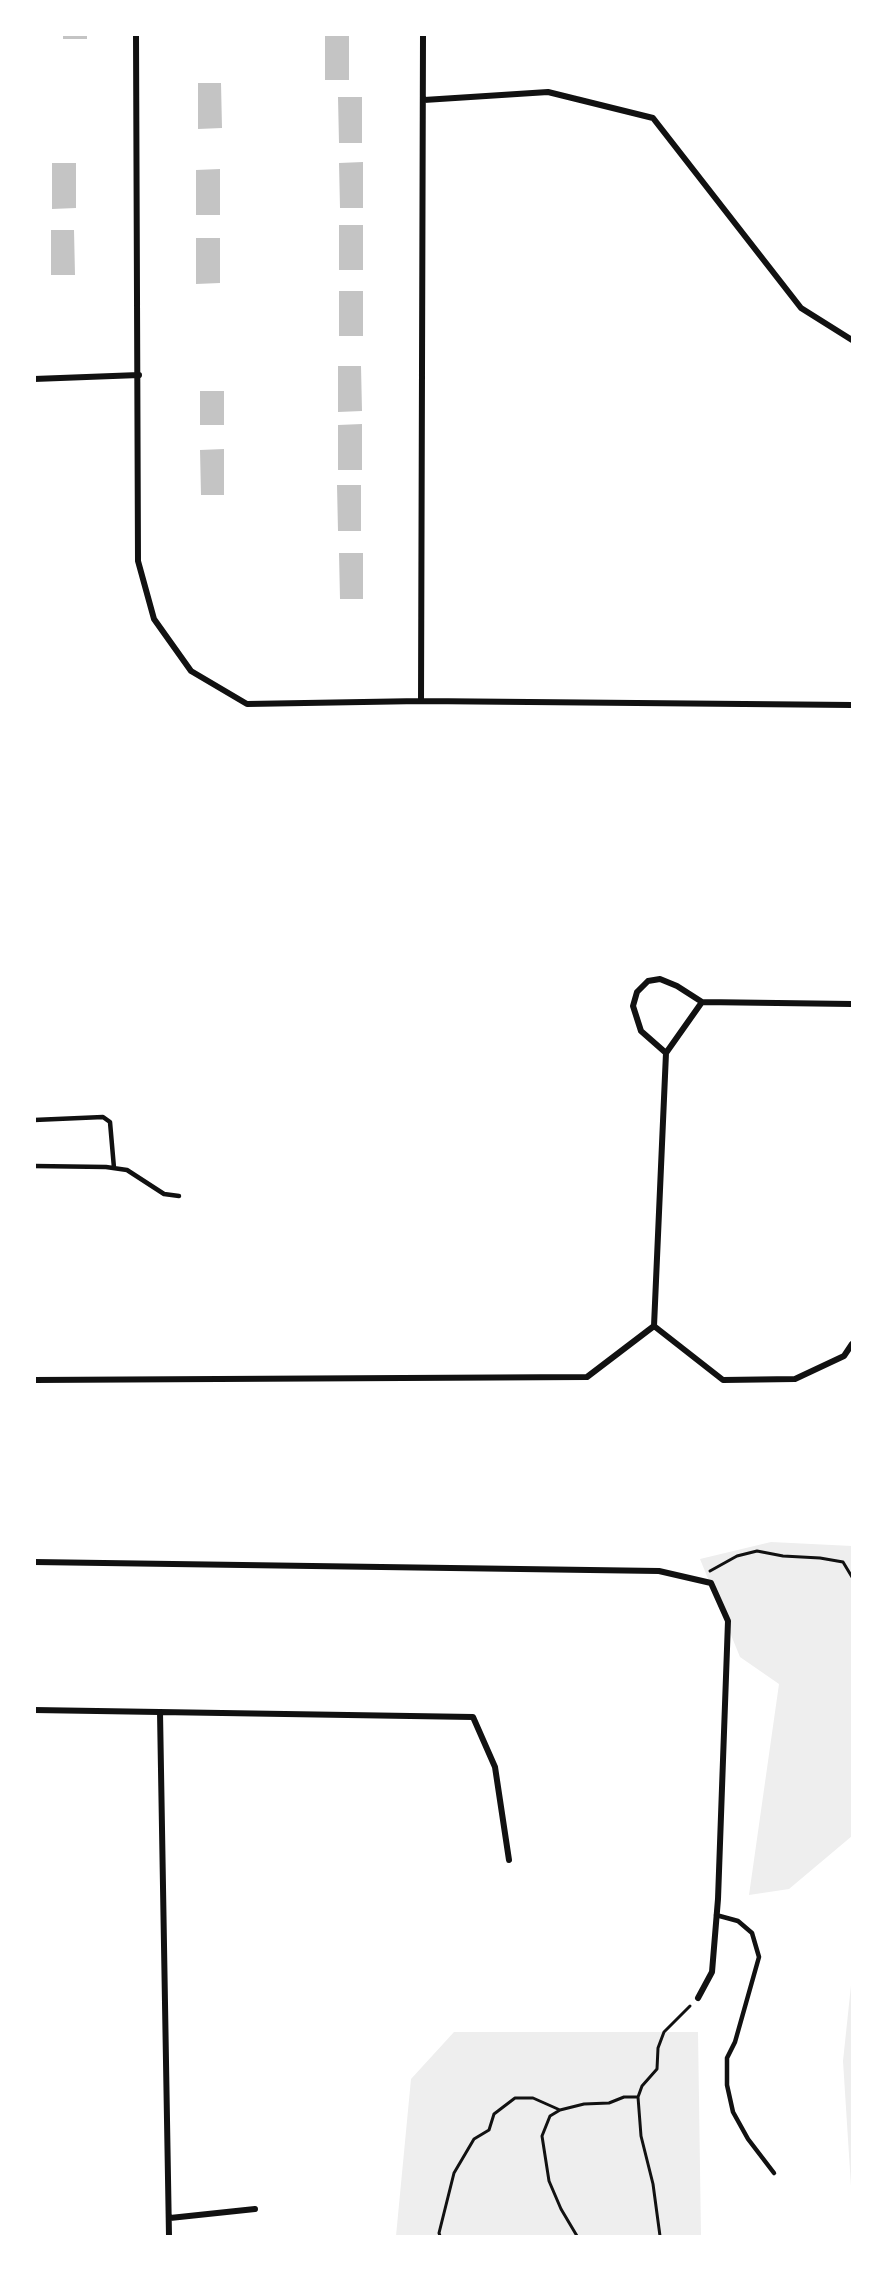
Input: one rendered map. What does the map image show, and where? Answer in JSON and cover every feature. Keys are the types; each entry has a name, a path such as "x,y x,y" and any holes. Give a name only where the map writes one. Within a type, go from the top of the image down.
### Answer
{"street":[{"path":"136,34 138,561 154,620 191,671 247,704 421,701 852,705"},
{"path":"421,701 423,34"},
{"path":"424,100 548,92 653,118 801,308 852,340"},
{"path":"34,379 139,375"},
{"path":"666,1053 641,1031 633,1006 637,992 648,981 660,979 677,986 702,1002 852,1004"},
{"path":"654,1326 666,1053 702,1002"},
{"path":"654,1326 723,1380 795,1379 844,1356 852,1344"},
{"path":"34,1380 587,1377 654,1326"},
{"path":"34,1562 659,1571 711,1583 728,1621 712,1972 698,1998"},
{"path":"34,1710 473,1717 495,1767 509,1860"},
{"path":"160,1712 169,2236"},
{"path":"170,2218 255,2209"}],"lane":[{"path":"34,1120 103,1117 110,1122 114,1168"},
{"path":"34,1166 127,1170 164,1194 178,1196"},
{"path":"716,1915 738,1921 752,1932 759,1957 735,2042 727,2058 727,2085 733,2112 748,2139 774,2173"}],"path":[{"path":"703,1582 709,1572 737,1556 757,1551 843,1562 852,1577"},
{"path":"660,2236 652,2184 641,2136 638,2097 642,2086 657,2069 658,2048 664,2032 698,1998"},
{"path":"577,2236 561,2209 549,2181 542,2136 550,2116 560,2110 584,2104 609,2103 624,2097 638,2097"},
{"path":"440,2236 454,2173 474,2139 489,2130 494,2114 515,2098 534,2098 560,2110"}],"shaded area":[{"path":"771,1542 852,1546 852,1836 789,1889 749,1895 779,1684 740,1657 700,1559"},
{"path":"852,1976 852,2202 843,2061"},
{"path":"454,2032 698,2032 701,2236 396,2236 411,2079"}],"building":[{"path":"63,34 87,34 87,39 63,39"},
{"path":"325,34 349,34 349,80 325,80"},
{"path":"198,83 221,83 222,128 198,129"},
{"path":"338,97 362,97 362,143 339,143"},
{"path":"363,162 363,208 340,208 339,163"},
{"path":"52,163 76,163 76,208 52,209"},
{"path":"220,169 220,215 196,215 196,170"},
{"path":"339,225 363,225 363,270 339,270"},
{"path":"51,230 74,230 75,275 51,275"},
{"path":"196,238 220,238 220,283 196,284"},
{"path":"339,291 363,291 363,336 339,336"},
{"path":"338,366 361,366 362,411 338,412"},
{"path":"200,391 224,391 224,425 200,425"},
{"path":"362,424 362,470 338,470 338,425"},
{"path":"224,449 224,495 201,495 200,450"},
{"path":"337,485 361,485 361,531 338,531"},
{"path":"339,553 363,553 363,599 340,599"}]}
